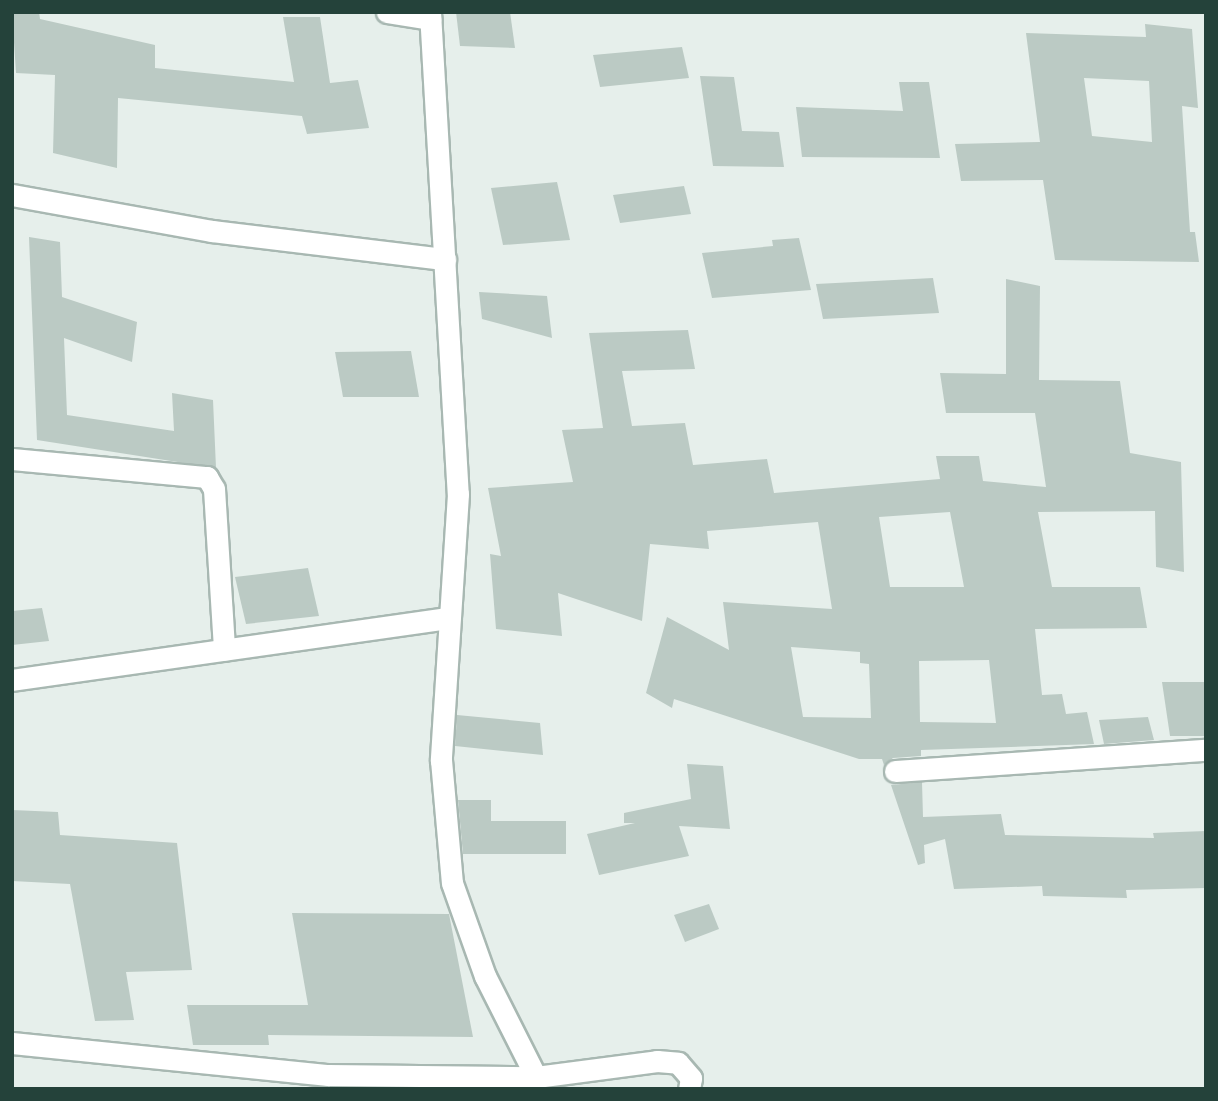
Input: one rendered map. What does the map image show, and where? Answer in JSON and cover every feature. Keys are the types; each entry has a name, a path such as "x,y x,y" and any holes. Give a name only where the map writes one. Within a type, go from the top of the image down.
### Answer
{"street":[{"path":"387,12 430,15 458,494 441,760 452,883 485,976 536,1077"},
{"path":"12,195 212,231 445,259"},
{"path":"12,459 207,477 214,489 223,650"},
{"path":"12,680 450,618"},
{"path":"895,771 1206,750"},
{"path":"12,1043 328,1075 536,1077 657,1061 678,1063 691,1078 688,1089"}],"building":[{"path":"12,12 39,12 40,19 155,45 155,68 294,82 283,17 320,17 330,83 358,80 369,128 307,134 302,116 118,98 117,168 53,153 55,75 16,73"},
{"path":"456,12 510,12 515,48 460,46"},
{"path":"1145,24 1192,29 1198,108 1182,106 1190,232 1195,232 1199,262 1055,260 1043,180 961,181 955,144 1040,142 1026,33 1146,37","holes":["1084,78 1149,81 1152,142 1092,136"]},
{"path":"682,47 689,78 600,87 593,55"},
{"path":"700,76 734,77 742,131 779,132 784,167 713,166"},
{"path":"899,82 929,82 940,158 802,157 796,107 903,111"},
{"path":"557,182 570,240 503,245 491,188"},
{"path":"684,186 691,214 620,223 613,195"},
{"path":"29,237 60,242 62,297 137,322 132,362 64,338 67,415 174,431 172,393 213,400 216,468 37,440"},
{"path":"799,238 811,290 712,298 702,253 773,246 772,240"},
{"path":"933,278 939,313 823,319 816,284"},
{"path":"1006,279 1040,286 1039,380 1120,381 1130,453 1181,462 1184,572 1156,567 1155,511 1038,512 1052,587 1140,587 1147,628 1035,629 1042,695 1062,694 1066,714 1087,712 1094,744 921,750 921,756 893,758 884,765 882,759 859,759 674,699 672,708 646,693 667,617 729,650 723,602 832,609 818,522 707,531 709,549 650,544 642,621 558,593 562,636 496,629 490,554 501,556 488,488 573,482 562,430 603,428 589,333 688,330 695,369 622,371 632,426 685,423 693,465 767,459 774,493 940,479 936,456 979,456 983,481 1046,487 1035,413 946,413 940,373 1006,374","holes":["950,512 964,587 890,587 879,517","791,647 860,652 860,663 869,664 871,718 803,717","989,660 996,723 920,722 919,661"]},
{"path":"479,292 547,296 552,338 482,319"},
{"path":"411,351 419,397 343,397 335,352"},
{"path":"308,568 319,616 246,624 235,577"},
{"path":"42,608 49,641 12,645 12,611"},
{"path":"1162,682 1206,682 1206,736 1170,736"},
{"path":"457,715 540,723 543,755 455,746"},
{"path":"1148,717 1154,740 1104,744 1099,720"},
{"path":"687,764 723,766 730,829 679,826 689,856 599,875 587,834 635,823 624,823 624,813 691,799"},
{"path":"922,782 923,817 1001,814 1005,835 1154,838 1153,833 1206,831 1206,888 1126,890 1127,898 1043,896 1042,886 954,889 945,839 924,845 925,863 918,865 891,785"},
{"path":"458,800 491,800 491,821 566,821 566,854 463,854"},
{"path":"12,810 58,812 60,835 177,843 192,970 126,972 134,1020 95,1021 70,884 12,881"},
{"path":"709,904 719,929 685,942 674,915"},
{"path":"292,913 449,914 473,1037 268,1035 269,1045 193,1045 187,1005 308,1005"}]}
